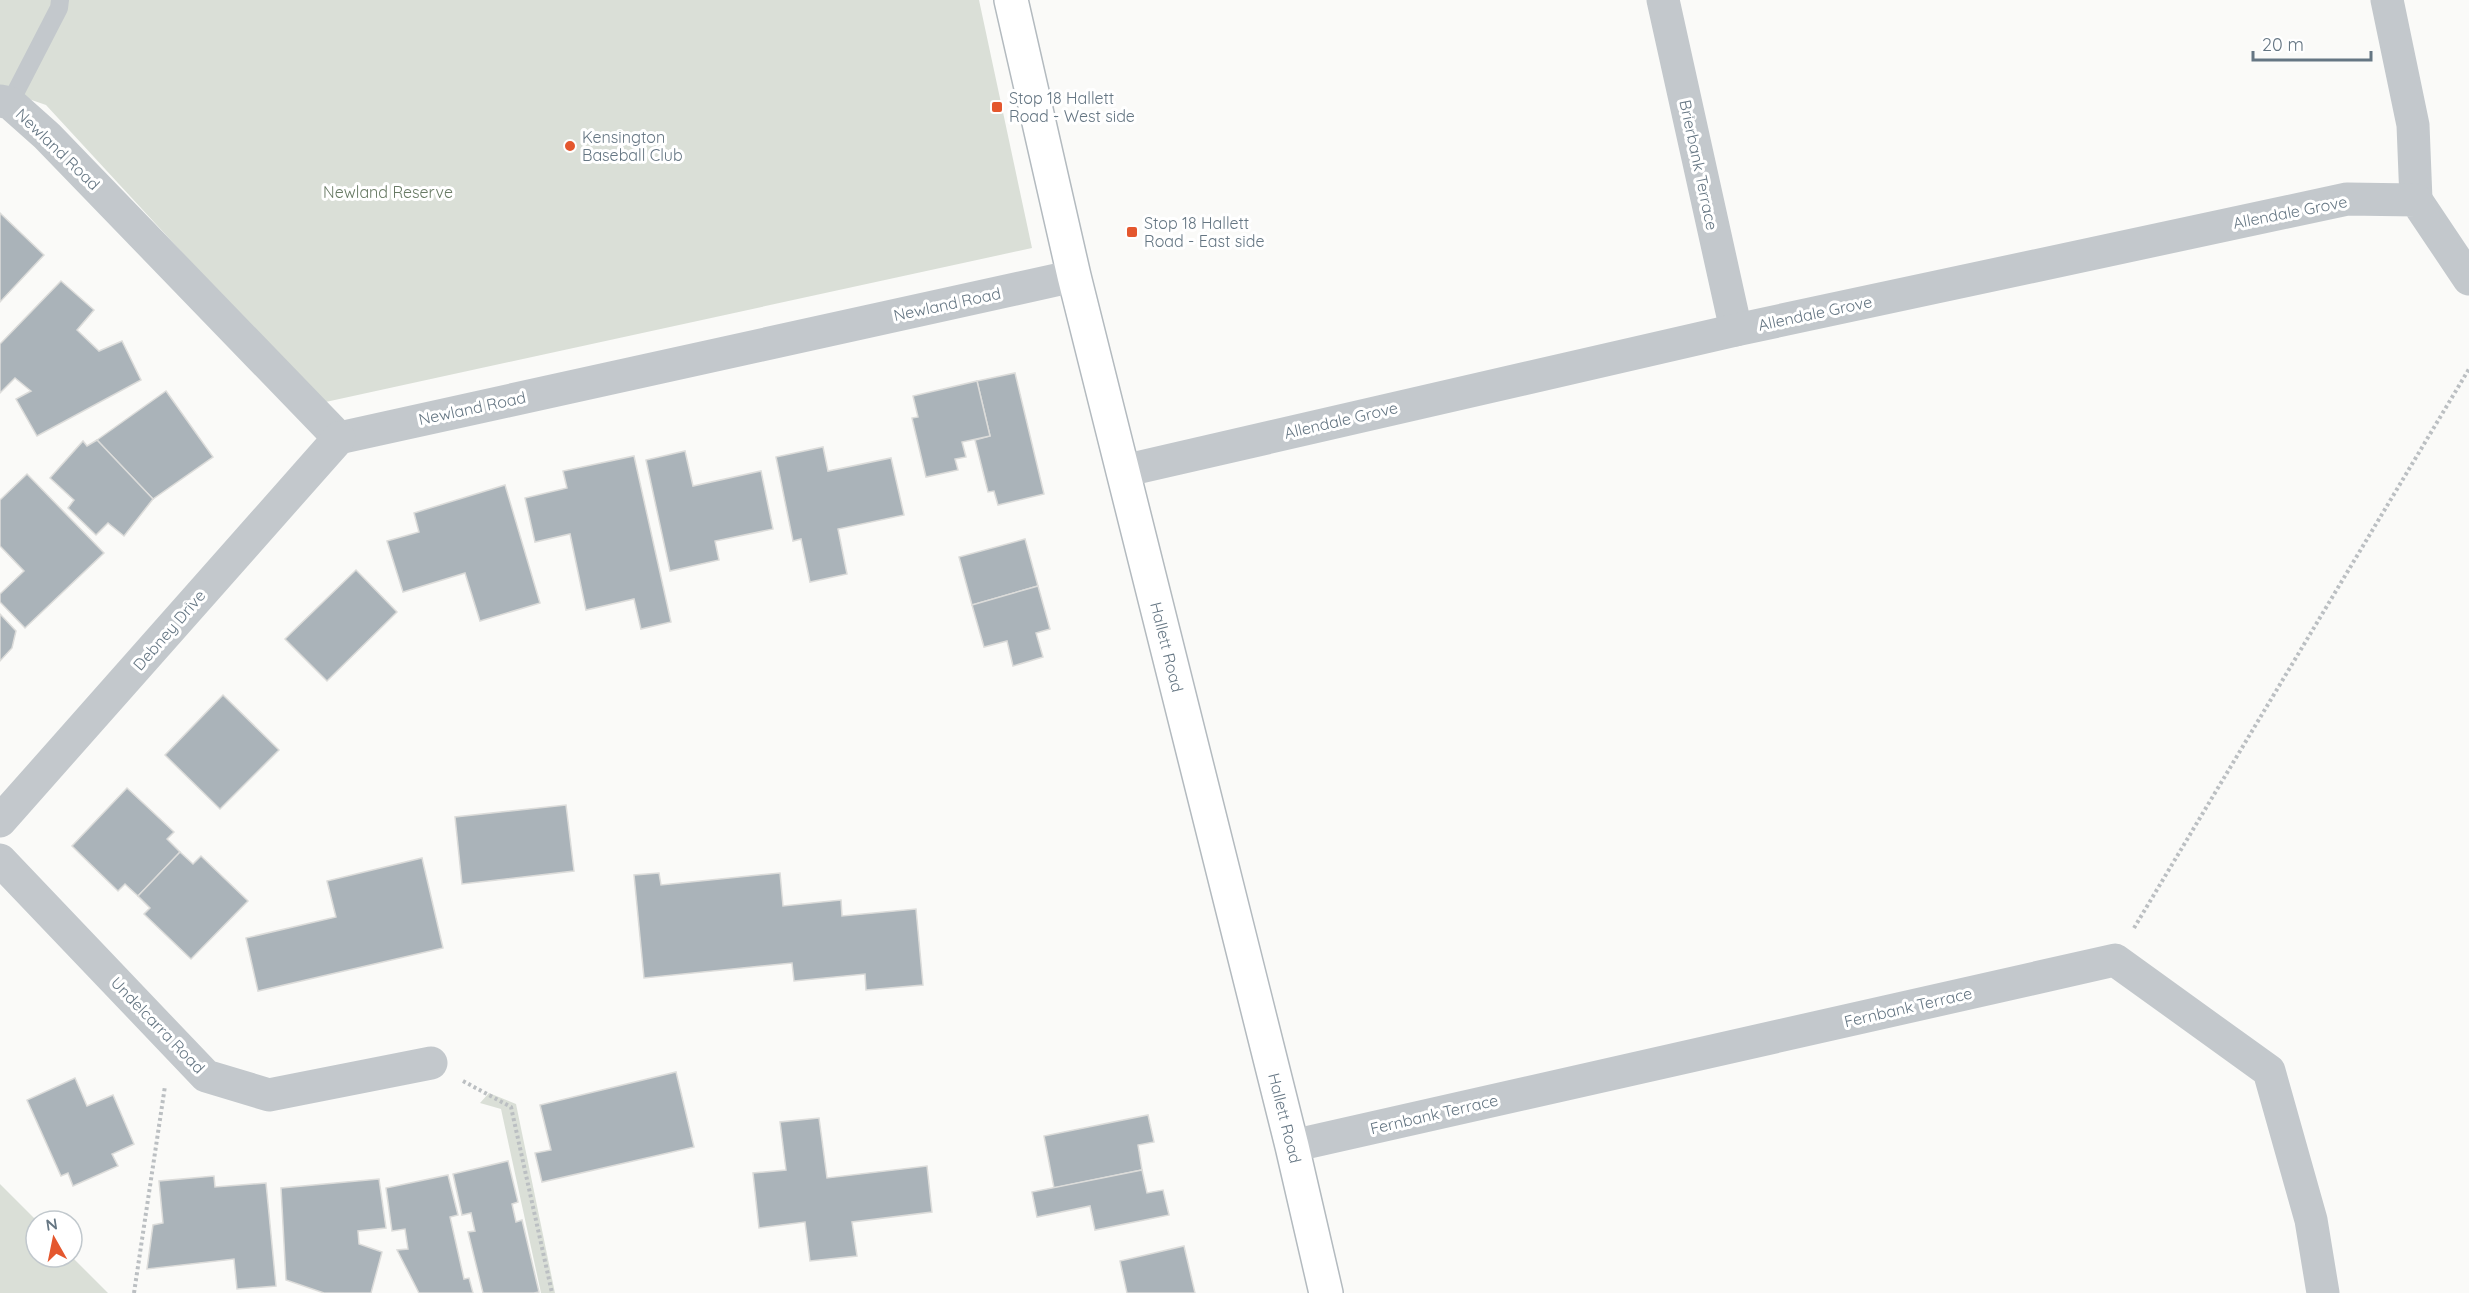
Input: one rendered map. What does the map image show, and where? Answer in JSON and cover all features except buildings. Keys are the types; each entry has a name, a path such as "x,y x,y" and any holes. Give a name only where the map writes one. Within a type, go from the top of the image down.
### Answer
{"main road":[{"name":"Hallett Road","path":"1011,0 1074,276 1292,1146 1326,1293"}],"street":[{"name":"Brierbank Terrace","path":"1663,0 1736,330"},
{"path":"2387,0 2413,125 2416,200 2469,279"},
{"name":"Newland Road","path":"5,102 47,136 339,438 1074,276"},
{"name":"Allendale Grove","path":"1123,471 1736,330 2347,199 2416,200"},
{"name":"Debney Drive","path":"0,821 339,438"},
{"name":"Undelcarra Road","path":"0,860 206,1076 269,1095 430,1063"},
{"path":"2115,960 2269,1071 2311,1220 2323,1293"},
{"name":"Fernbank Terrace","path":"1292,1146 2115,960"}],"lane":[{"path":"5,102 59,8 60,0"}],"path":[{"path":"2115,960 2469,369"},
{"path":"134,1293 171,1041"},
{"path":"430,1063 511,1107 552,1293"}],"green space":[{"name":"Newland Reserve","path":"0,0 979,0 1032,248 321,403 46,105 0,89"},
{"path":"489,1093 516,1104 555,1293 541,1293 501,1109 480,1103"},
{"path":"0,1184 25,1209 24,1269 84,1269 108,1293 0,1293"}],"place":[{"name":"Stop 18 Hallett Road - West side","path":"997,107"},
{"name":"Kensington Baseball Club","path":"570,146"},
{"name":"Stop 18 Hallett Road - East side","path":"1132,232"}]}
